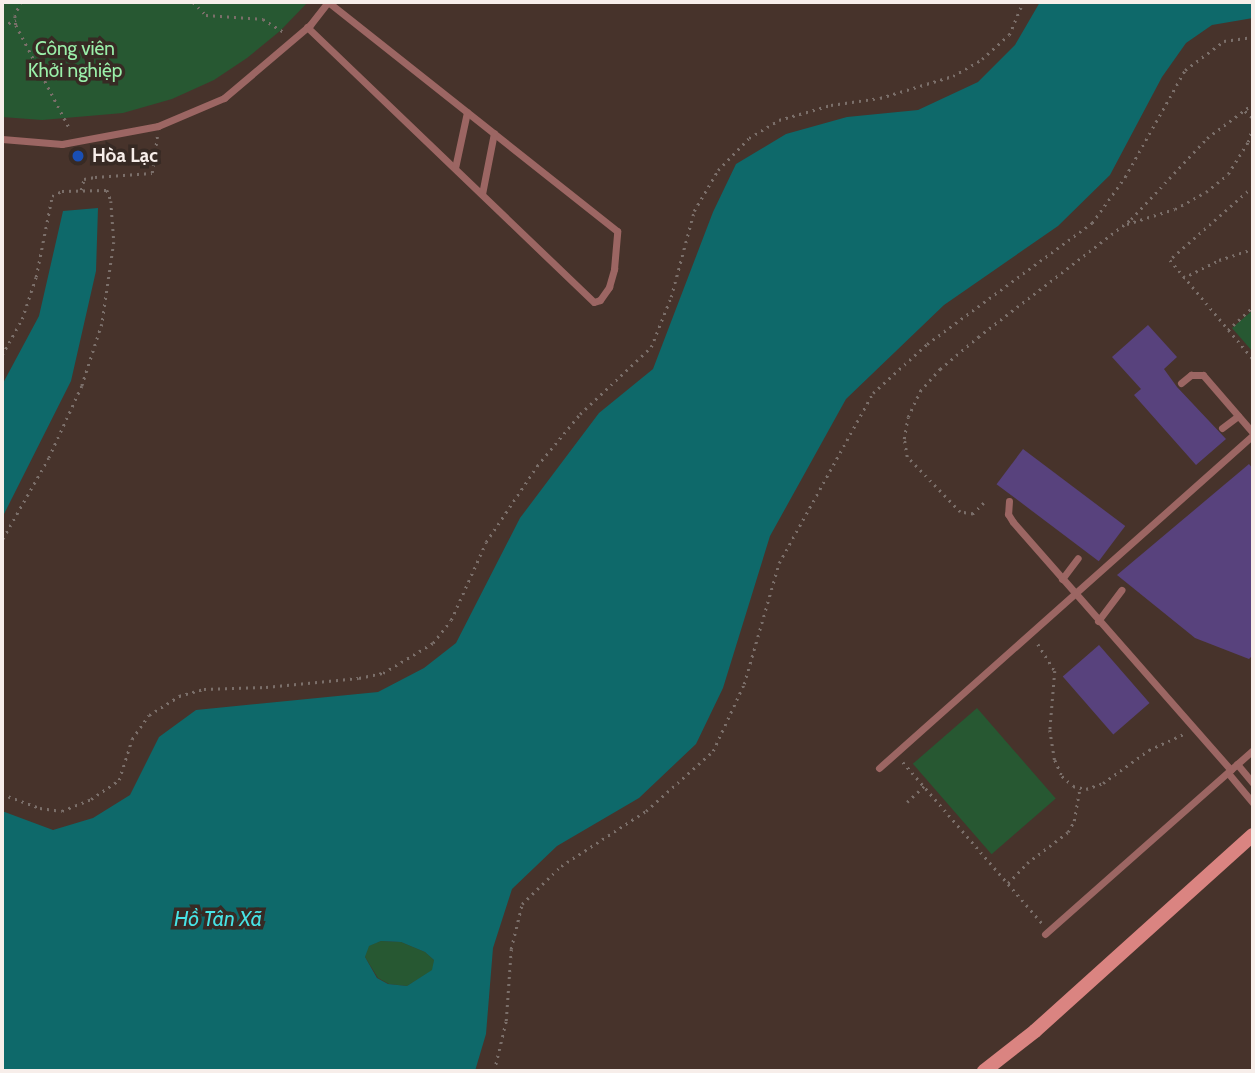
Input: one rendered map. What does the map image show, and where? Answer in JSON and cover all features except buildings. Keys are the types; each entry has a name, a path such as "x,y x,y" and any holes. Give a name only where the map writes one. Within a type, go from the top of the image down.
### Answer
{"street":[{"path":"984,1071 1035,1031 1253,835"}],"lane":[{"path":"2,139 62,144 158,126 223,98 307,27 328,2 617,231 614,269 609,286 600,300 594,302 307,27"},
{"path":"455,168 467,112"},
{"path":"482,194 494,133"},
{"path":"879,768 1076,596 1253,434 1203,375 1191,374 1181,383"},
{"path":"1222,428 1238,416"},
{"path":"1009,500 1007,514 1013,522 1232,769 1253,803"},
{"path":"1062,579 1078,558"},
{"path":"1098,621 1121,590"},
{"path":"1045,934 1253,750"},
{"path":"1232,769 1253,783"}],"path":[{"path":"21,2 16,20 76,141"},
{"path":"193,2 206,15 263,19 282,29 292,40"},
{"path":"2,794 40,808 62,811 91,799 119,780 132,739 149,715 179,696 204,689 266,688 383,673 433,643 451,620 486,542 537,467 580,414 651,348 671,297 694,211 718,170 749,138 779,120 831,105 880,97 953,76 982,60 1009,35 1023,2"},
{"path":"2,26 16,20"},
{"path":"494,1071 506,1021 510,949 522,904 561,866 646,811 713,751 744,684 779,563 873,393 927,344 1092,223 1125,177 1185,70 1223,41 1253,37"},
{"path":"984,503 973,514 960,512 908,457 904,439 908,417 916,400 940,369 1124,225 1192,153 1250,106"},
{"path":"1244,110 1253,118"},
{"path":"81,190 84,179 152,173 158,126"},
{"path":"1124,225 1175,209 1206,192 1228,174 1248,142 1253,126"},
{"path":"1253,187 1172,257 1172,265 1253,359"},
{"path":"2,355 22,319 36,277 52,196 62,191 107,190 111,201 114,242 102,324 82,386 49,458 2,541"},
{"path":"1183,278 1219,260 1253,249"},
{"path":"1228,330 1253,307"},
{"path":"1038,644 1055,671 1050,730 1055,760 1062,776 1080,788 1086,789 1103,783 1149,750 1186,733"},
{"path":"903,762 1042,923"},
{"path":"907,802 923,786"},
{"path":"1008,883 1027,863 1068,832 1074,821 1080,788"}],"shaded area":[{"path":"2,2 1253,2 1253,1071 2,1071"}],"green space":[{"name":"Công viên Khởi nghiệp","path":"2,2 308,2 280,31 247,58 214,80 172,99 123,113 42,120 2,117"},
{"path":"1253,310 1253,352 1232,328"},
{"path":"977,708 1056,799 992,854 913,764"},
{"path":"381,941 401,942 425,952 434,960 433,970 407,986 389,984 378,978 365,957 368,946"}],"water":[{"name":"Hồ Tân Xã","path":"1040,2 1253,2 1253,18 1212,25 1186,43 1162,77 1110,175 1058,226 944,305 846,399 770,536 723,688 696,744 639,798 557,846 512,889 493,948 486,1034 475,1071 2,1071 2,811 53,830 93,818 130,795 159,737 196,710 378,692 424,668 456,643 520,518 599,413 653,369 713,212 736,164 786,134 847,117 918,110 978,82 1015,45","holes":["381,941 401,942 425,952 434,960 432,970 407,986 388,984 377,978 365,957 369,946"]},
{"path":"98,208 96,271 71,381 2,518 2,385 39,316 63,211"}],"place":[{"name":"Hòa Lạc","path":"78,156"}]}
